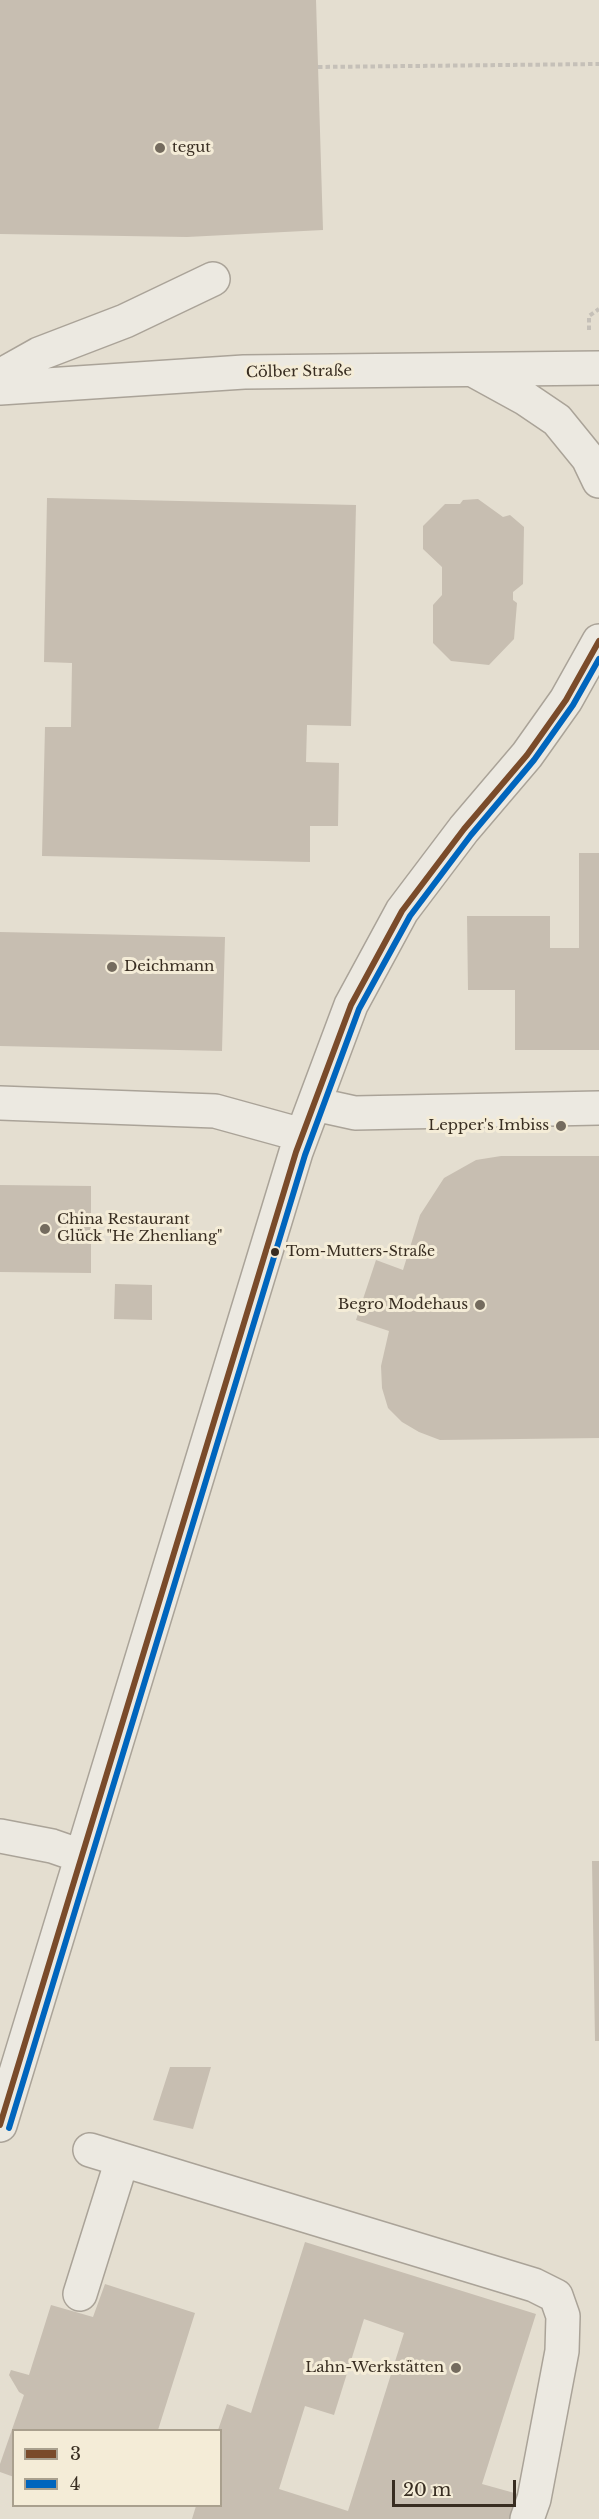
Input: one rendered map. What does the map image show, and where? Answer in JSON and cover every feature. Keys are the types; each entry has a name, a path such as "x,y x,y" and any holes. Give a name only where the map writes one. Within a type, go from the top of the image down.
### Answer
{"street":[{"path":"0,376 39,354 125,321 213,279"},
{"name":"Cölber Straße","path":"0,388 244,372 599,368"},
{"path":"473,370 526,399 557,420 588,458 599,481"},
{"path":"0,2125 302,1135 351,1005 402,910 464,829 527,755 566,700 599,641"},
{"path":"0,1103 215,1111 302,1135"},
{"path":"314,1104 355,1113 599,1108"},
{"path":"0,1836 52,1846 81,1856"},
{"path":"90,2150 534,2285 556,2296 562,2316 562,2351 534,2499 527,2519"},
{"path":"80,2294 122,2160"}],"path":[{"path":"318,67 599,64"}],"building":[{"name":"tegut","path":"0,0 316,0 323,230 187,237 0,234"},
{"path":"47,498 356,505 351,726 307,725 306,762 339,763 338,826 310,826 310,862 42,856 45,727 71,727 72,663 44,662"},
{"path":"478,499 503,517 510,515 524,527 523,584 513,592 513,600 517,603 514,639 489,665 451,661 433,643 433,605 442,595 442,567 423,549 423,526 445,504 460,504 463,500"},
{"path":"579,853 599,853 599,1050 515,1050 515,990 468,990 467,916 550,916 550,948 579,948"},
{"name":"Deichmann","path":"0,932 225,937 222,1051 0,1046"},
{"name":"Begro Modehaus","path":"501,1156 599,1156 599,1438 440,1440 419,1432 402,1422 388,1408 382,1388 381,1366 389,1331 356,1320 376,1260 403,1270 420,1215 444,1178 476,1160"},
{"name":"China Restaurant Glück \"He Zhenliang\"","path":"0,1185 91,1186 91,1273 0,1272"},
{"path":"115,1284 152,1285 152,1320 114,1319"},
{"path":"592,1861 599,1861 599,2041 595,2041"},
{"path":"170,2067 211,2067 193,2129 153,2120"},
{"name":"Lahn-Werkstätten","path":"305,2242 536,2314 482,2484 518,2494 510,2519 192,2519 196,2507 222,2507 222,2429 218,2429 227,2404 251,2413","holes":["364,2319 404,2333 348,2511 279,2489 305,2406 334,2415"]},
{"path":"105,2284 195,2313 158,2429 12,2429 24,2395 19,2392 9,2375 11,2370 29,2375 51,2305 93,2317"},
{"path":"12,2430 12,2476 0,2472 0,2464"}],"transit line":[{"name":"3","path":"0,2125 296,1152 351,1005 402,911 464,829 527,755 566,700 599,641"},
{"name":"4","path":"9,2128 305,1155 359,1009 410,916 471,835 534,760 573,705 599,659"}],"place":[{"name":"tegut","path":"160,148"},
{"name":"Deichmann","path":"112,967"},
{"name":"Lepper's Imbiss","path":"561,1126"},
{"name":"China Restaurant Glück \"He Zhenliang\"","path":"45,1229"},
{"name":"Tom-Mutters-Straße","path":"275,1252"},
{"name":"Begro Modehaus","path":"480,1305"},
{"name":"Lahn-Werkstätten","path":"456,2368"}]}
